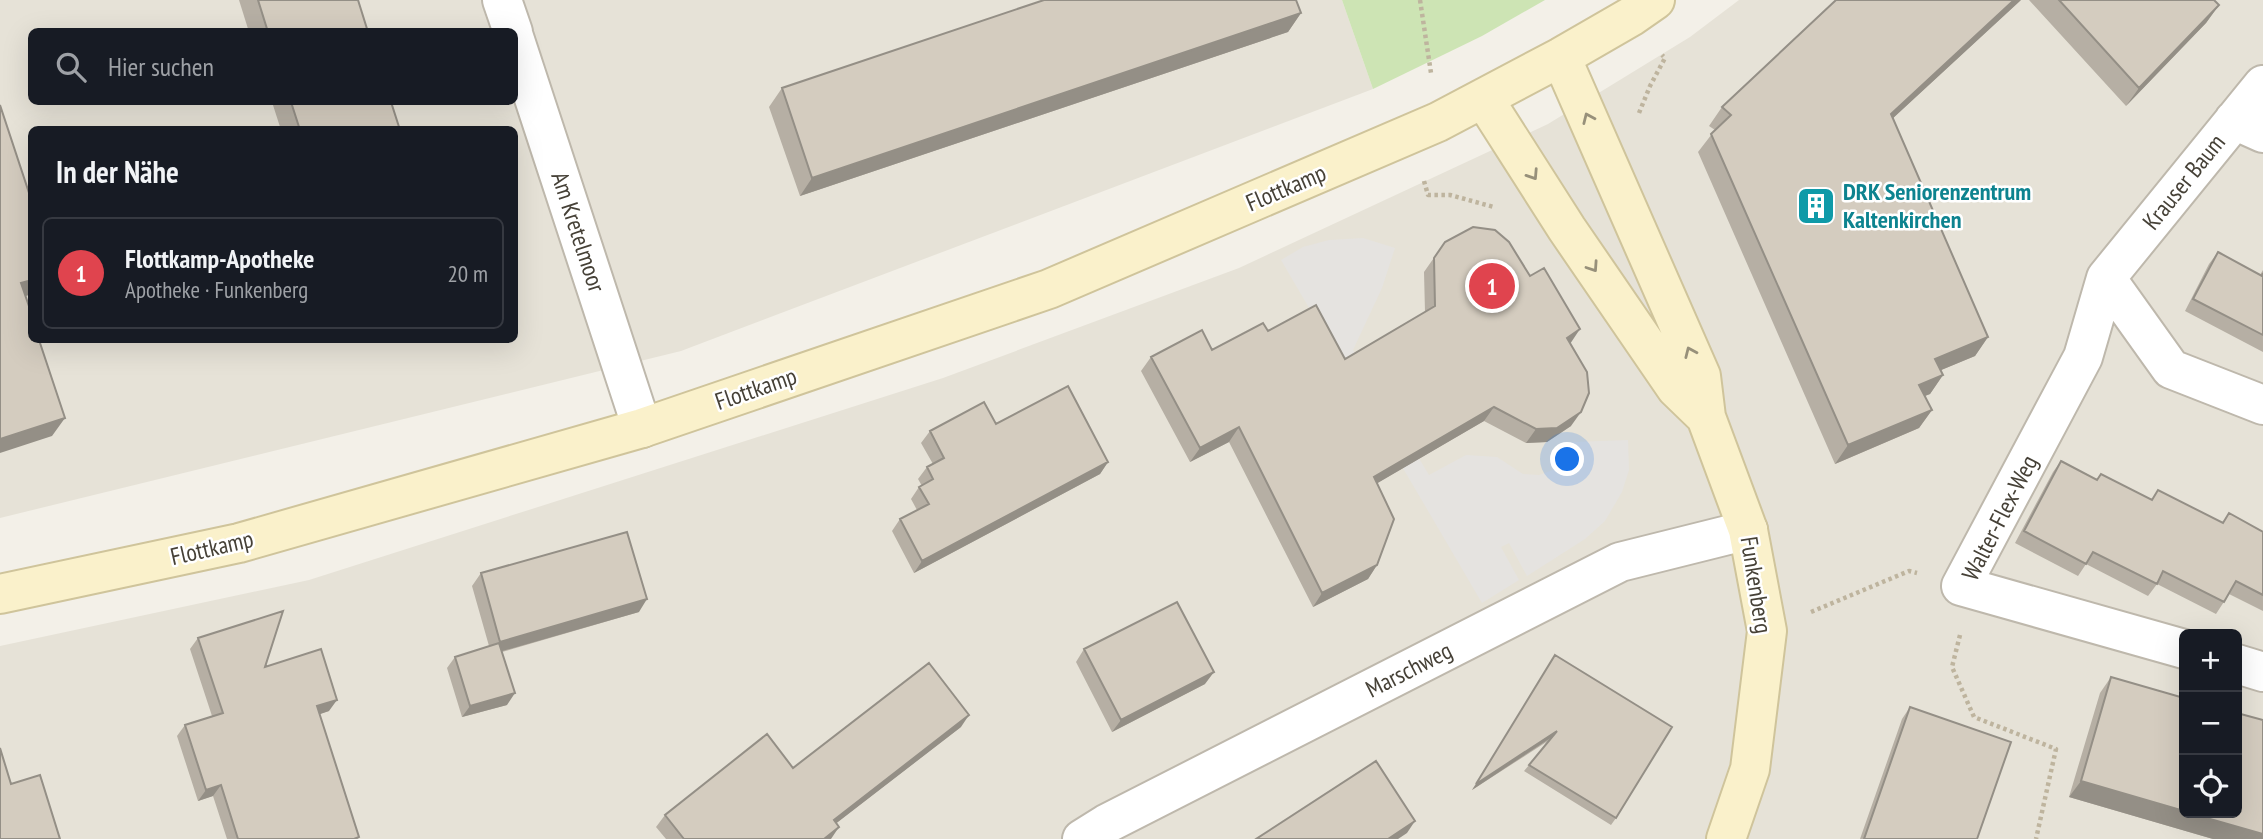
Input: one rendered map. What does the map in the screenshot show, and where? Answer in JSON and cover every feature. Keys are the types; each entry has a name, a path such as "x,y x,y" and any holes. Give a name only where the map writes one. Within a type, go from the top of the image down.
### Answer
{"street":[{"path":"502,0 512,28"},
{"name":"Flottkamp","path":"0,594 239,544 642,428 1049,289 1424,128 1484,99 1643,8"},
{"name":"Am Kretelmoor","path":"518,49 642,428"},
{"name":"Funkenberg","path":"1560,57 1700,376 1706,417 1748,530 1768,631 1750,769 1726,839"},
{"name":"Krauser Baum","path":"2106,278 2249,127 2263,86"},
{"name":"Funkenberg","path":"1484,99 1555,210 1676,388 1706,417"},
{"path":"2106,278 2171,369 2263,405"},
{"name":"Walter-Flex-Weg","path":"2106,278 2083,357 1966,587 2179,648"},
{"name":"Marschweg","path":"1082,839 1106,824 1619,562 1748,530"},
{"path":"2242,666 2263,672"}],"path":[{"path":"1420,0 1428,195 1450,195 1495,207 1528,236 1555,210"},
{"path":"1639,125 1639,113 1665,58 1643,8"},
{"path":"1768,631 1909,571 1966,587 1952,667 1974,717 2056,749 2036,839"}],"shaded area":[{"path":"0,0 1342,0 1373,89 681,351 0,518"},
{"path":"1739,0 2263,0 2263,839 0,839 0,646 309,580 943,378 1239,268 1548,124 1690,37"},
{"path":"1363,238 1395,248 1382,288 1353,350 1429,475 1466,455 1497,457 1523,474 1539,475 1558,468 1570,459 1572,442 1628,440 1629,470 1622,492 1605,521 1585,539 1527,576 1509,543 1501,547 1519,580 1482,603 1281,260 1303,247 1329,240"}],"green space":[{"path":"1342,0 1545,0 1482,36 1373,89"}],"building":[{"path":"258,0 358,0 367,28 267,28"},
{"path":"1044,0 1296,0 1301,13 812,178 782,88"},
{"name":"DRK Seniorenzentrum Kaltenkirchen","path":"1836,0 2014,0 1891,114 1988,337 1935,359 1943,375 1919,385 1932,410 1848,445 1711,134 1731,115 1722,107"},
{"path":"2059,0 2214,0 2219,5 2139,88"},
{"path":"0,105 28,190 28,281 21,283 28,303 28,343 40,343 65,418 0,439"},
{"path":"292,105 392,105 399,126 299,126"},
{"path":"1473,227 1495,230 1509,242 1530,276 1544,268 1580,329 1567,338 1587,372 1589,393 1581,412 1557,428 1536,429 1494,407 1374,477 1394,519 1377,565 1322,593 1239,427 1200,448 1151,357 1202,330 1212,350 1263,323 1268,331 1316,305 1345,359 1435,306 1434,258 1445,242"},
{"path":"2218,252 2262,276 2263,273 2263,335 2193,299"},
{"path":"1068,386 1108,462 922,561 900,519 929,504 919,487 933,479 927,467 944,458 930,431 984,402 996,424"},
{"path":"2061,461 2097,480 2101,474 2152,500 2158,490 2223,523 2229,513 2263,532 2263,595 2236,581 2224,602 2163,571 2157,584 2093,552 2086,564 2024,531"},
{"path":"627,532 647,599 500,642 481,573"},
{"path":"1177,602 1214,672 1121,720 1084,649"},
{"path":"283,611 265,667 321,649 337,700 317,706 359,837 354,839 238,839 221,785 206,790 185,725 223,713 198,638"},
{"path":"499,643 515,693 470,706 455,657"},
{"path":"1555,655 1672,727 1616,818 1529,765 1557,731 1476,784"},
{"path":"929,663 969,715 834,820 839,827 824,839 684,839 665,815 767,734 793,768"},
{"path":"2111,677 2179,697 2179,810 2081,781"},
{"path":"1910,707 2011,742 1977,839 1864,839"},
{"path":"2242,714 2263,720 2263,834 2207,818 2242,818"},
{"path":"0,748 11,784 40,775 60,839 0,839"},
{"path":"1376,761 1415,821 1388,839 1256,839"}],"place":[{"name":"DRK Seniorenzentrum Kaltenkirchen","path":"1816,206"},
{"name":"Flottkamp-Apotheke","path":"1492,286"}]}
